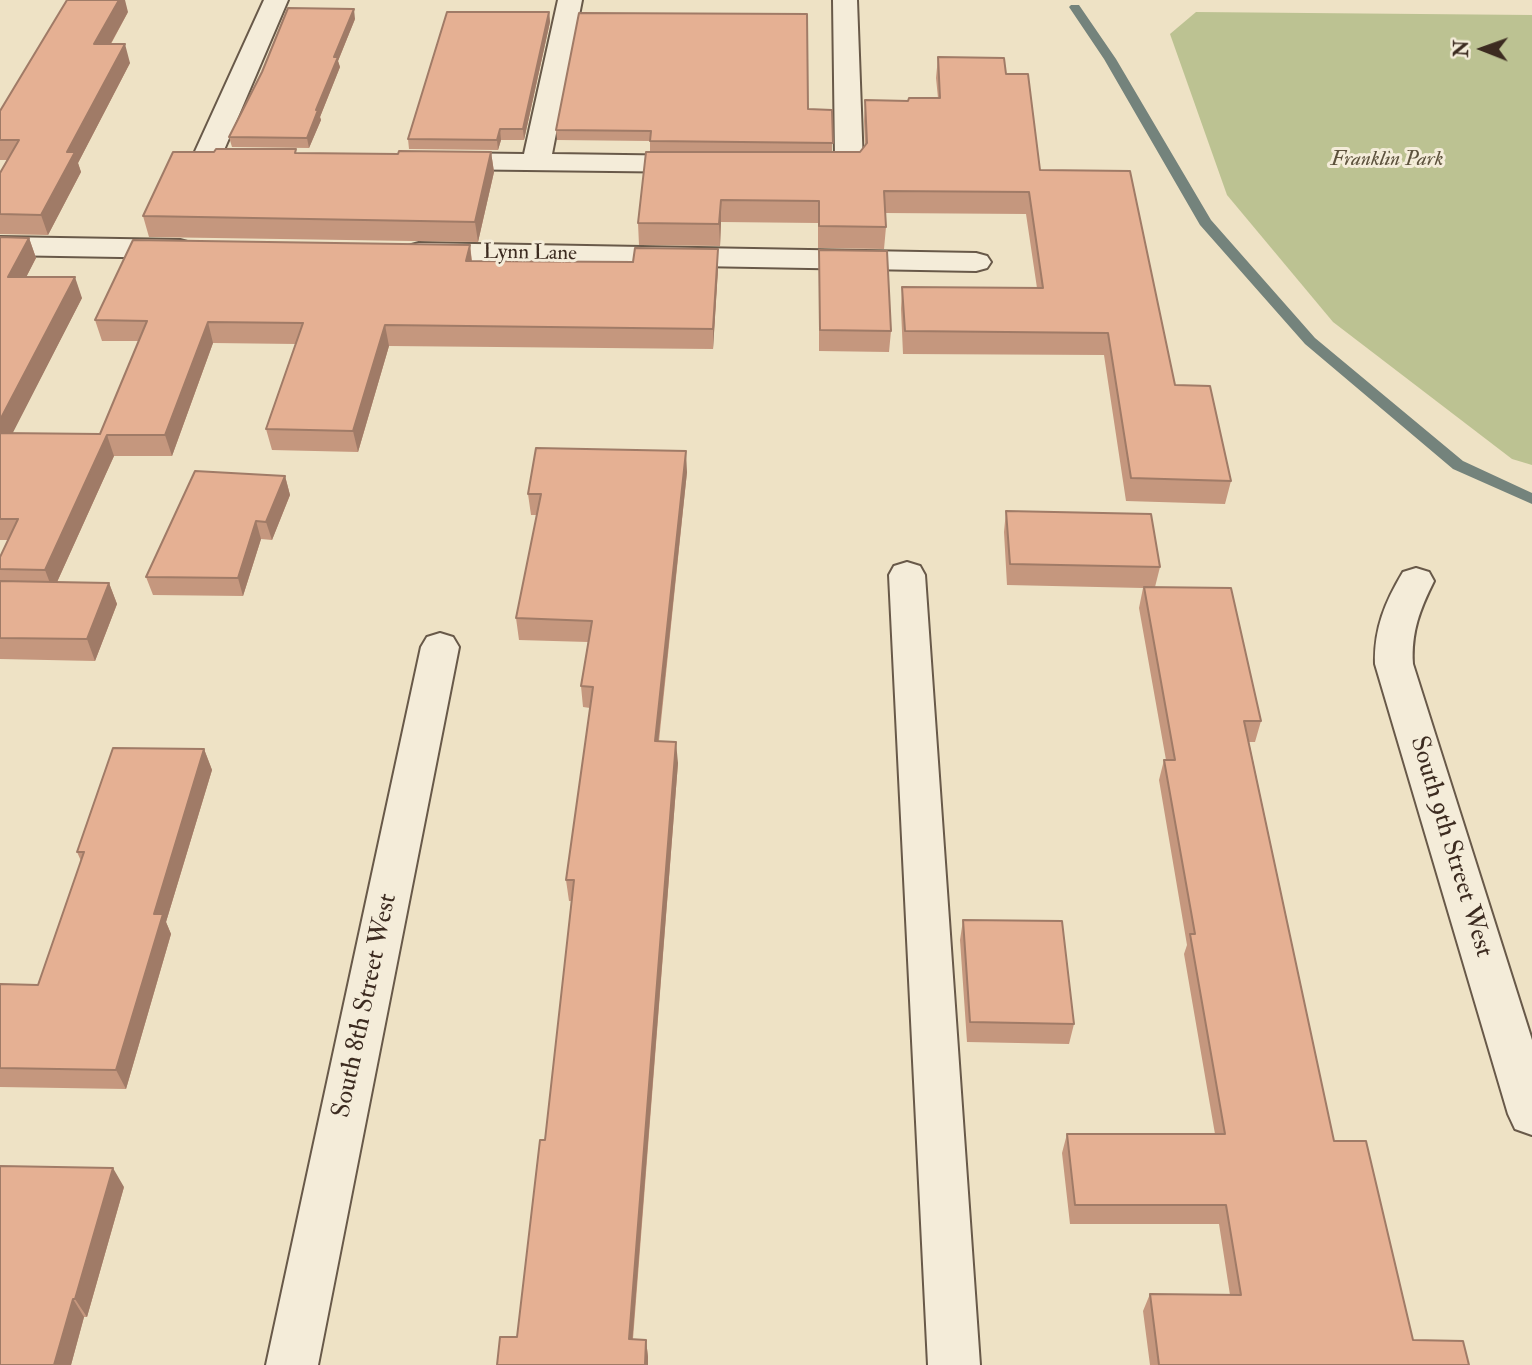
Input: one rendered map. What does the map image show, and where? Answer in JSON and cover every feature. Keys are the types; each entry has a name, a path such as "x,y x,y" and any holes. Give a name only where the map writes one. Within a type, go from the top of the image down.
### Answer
{"street":[{"path":"274,159 206,158 276,0"},
{"path":"536,162 570,0"},
{"path":"781,165 849,166 845,0"},
{"path":"412,160 726,164"},
{"path":"0,246 209,249"},
{"name":"Lynn Lane","path":"391,252 976,262"},
{"path":"907,575 954,1365"},
{"name":"South 9th Street West","path":"1416,581 1396,620 1392,638 1394,664 1532,1114"},
{"name":"South 8th Street West","path":"292,1365 440,646"}],"green space":[{"name":"Franklin Park","path":"1196,12 1532,15 1532,465 1512,459 1333,322 1227,195 1170,34"}],"building":[{"path":"67,0 119,0 94,44 125,44 67,152 75,152 41,215 0,214 0,173 19,140 0,140 0,111"},
{"path":"288,8 354,9 334,57 338,57 307,138 229,137 262,72"},
{"path":"447,12 549,12 523,129 500,129 497,140 408,139"},
{"path":"579,13 807,14 808,109 832,110 833,143 650,141 651,131 556,130"},
{"path":"938,57 1004,58 1006,74 1028,74 1040,170 1130,171 1175,385 1210,386 1231,481 1131,478 1108,333 905,331 902,287 1043,288 1029,192 884,191 886,227 819,226 819,201 721,200 719,224 638,223 646,152 860,152 867,143 865,100 908,101 909,98 940,98"},
{"path":"216,149 296,149 295,153 491,152 475,222 143,216 173,152 214,152"},
{"path":"0,237 29,238 8,277 75,277 0,420"},
{"path":"133,240 470,245 466,261 633,262 635,248 718,249 713,329 385,325 353,431 266,429 303,323 208,322 165,435 107,435 45,570 0,569 0,557 18,519 0,519 0,433 100,434 147,321 95,320"},
{"path":"819,250 887,251 891,331 820,330"},
{"path":"536,448 686,451 655,741 676,742 629,1339 646,1340 645,1365 497,1365 500,1337 517,1337 540,1140 545,1140 574,880 566,880 593,687 581,686 592,621 516,618 541,494 528,494"},
{"path":"195,471 285,476 266,522 256,521 238,578 146,577"},
{"path":"1006,511 1151,514 1160,567 1010,564"},
{"path":"0,581 109,583 87,639 0,638"},
{"path":"1144,587 1231,588 1261,721 1244,721 1334,1141 1366,1141 1413,1340 1463,1341 1469,1365 1159,1365 1150,1294 1241,1295 1226,1205 1075,1205 1067,1134 1225,1134 1190,934 1195,934 1164,760 1175,760"},
{"path":"113,748 204,749 154,914 163,914 116,1070 0,1068 0,984 38,985 84,852 77,852"},
{"path":"963,920 1062,921 1074,1024 970,1022"},
{"path":"0,1166 113,1168 54,1365 0,1365"}],"waterway":[{"path":"1075,7 1110,59 1205,222 1310,341 1458,465 1532,499"}]}
